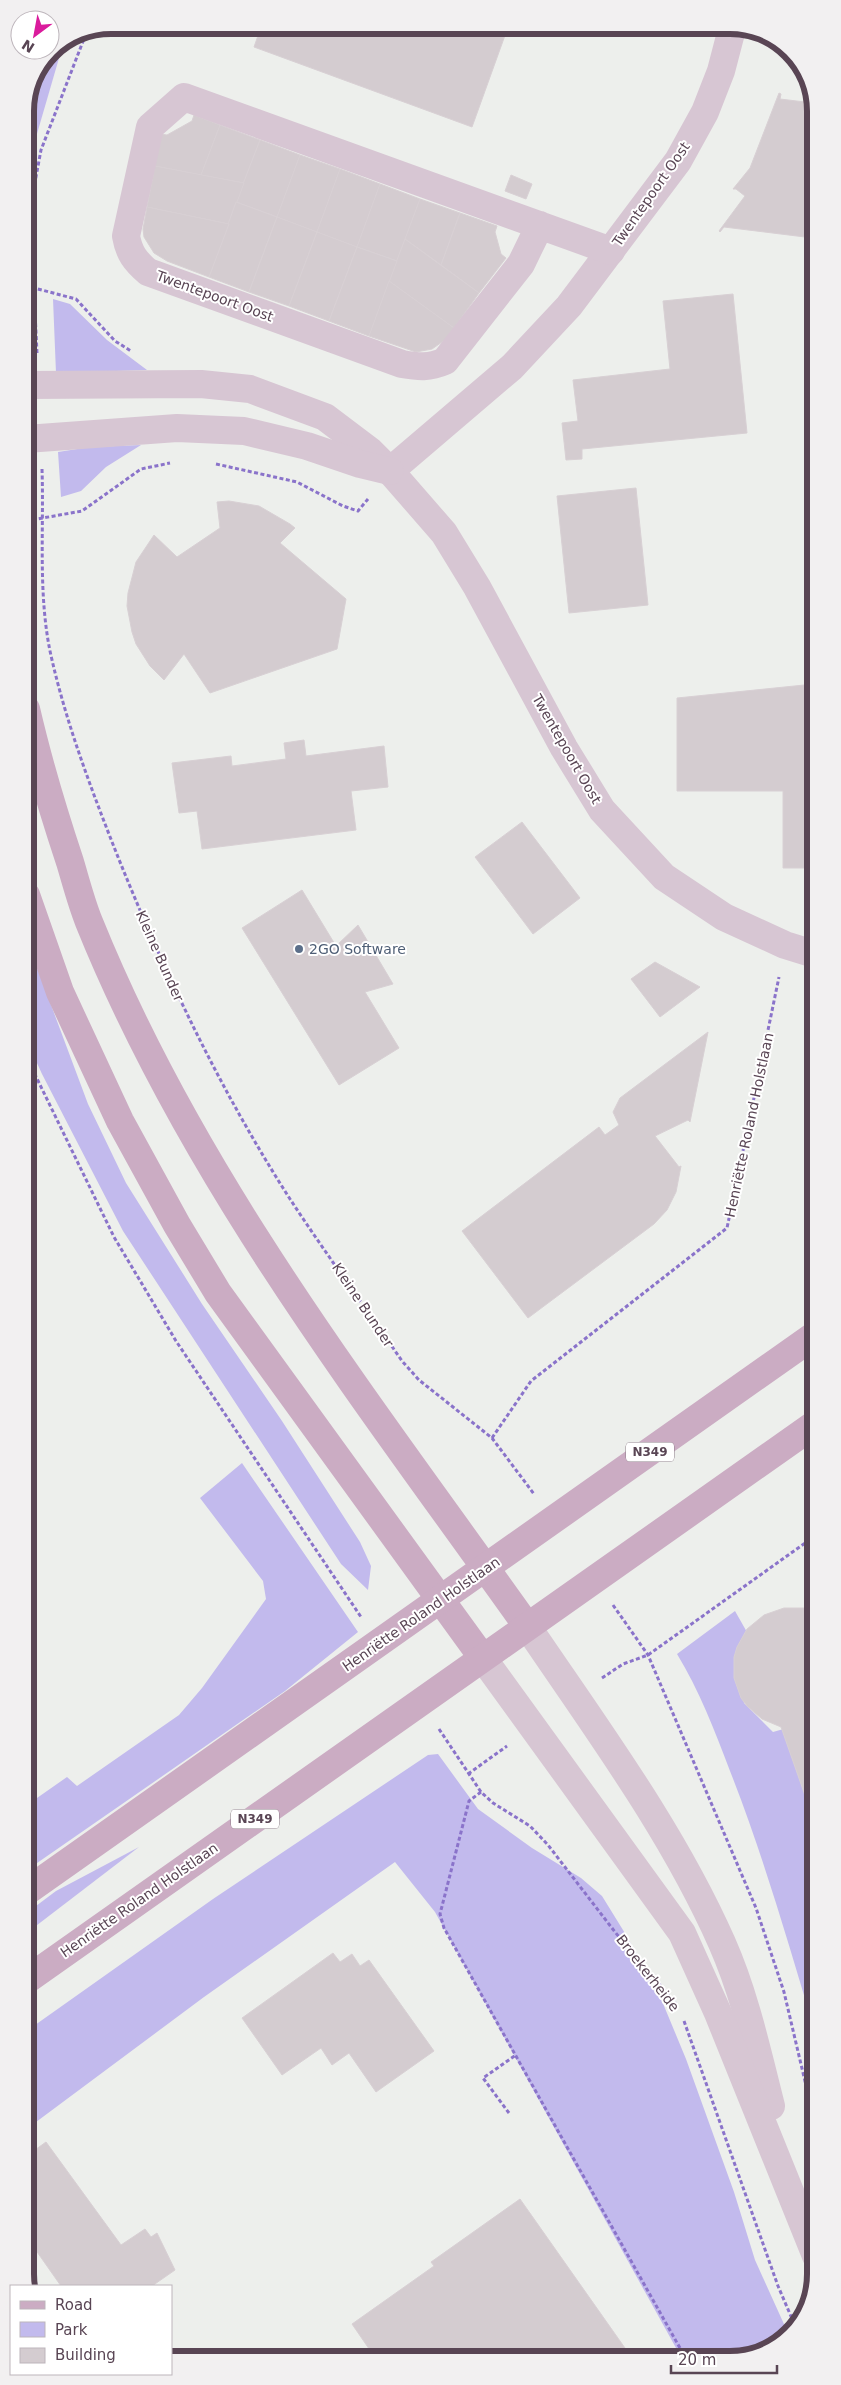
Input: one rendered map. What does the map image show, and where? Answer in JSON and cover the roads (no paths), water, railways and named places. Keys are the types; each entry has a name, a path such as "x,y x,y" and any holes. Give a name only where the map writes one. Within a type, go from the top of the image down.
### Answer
{"main road":[{"path":"34,742 42,775 89,921 170,1094 204,1155 312,1323 526,1626"},
{"path":"34,917 64,1001 120,1121 177,1226 218,1293 482,1657"},
{"name":"Henriëtte Roland Holstlaan","path":"34,1887 807,1341"},
{"name":"Henriëtte Roland Holstlaan","path":"34,1975 807,1430"}],"street":[{"name":"Twentepoort Oost","path":"390,471 512,367 570,306 678,161 705,112 721,71 731,34"},
{"name":"Twentepoort Oost","path":"540,225 521,264 445,361 432,367 422,368 402,364 148,272 135,262 128,248 126,236 150,127 184,97 540,225 611,251"},
{"name":"Twentepoort Oost","path":"34,385 201,384 250,389 325,417 370,451 444,533 477,587 564,748 602,810 664,877 724,917 785,945 807,952"},
{"path":"34,439 177,428 244,430 307,446 360,464 390,471"},
{"path":"526,1626 656,1820 700,1899 722,1944 744,2003 802,2224"},
{"path":"482,1657 682,1933 718,2013 807,2235"}],"place":[{"name":"2GO Software","path":"299,949"}]}
